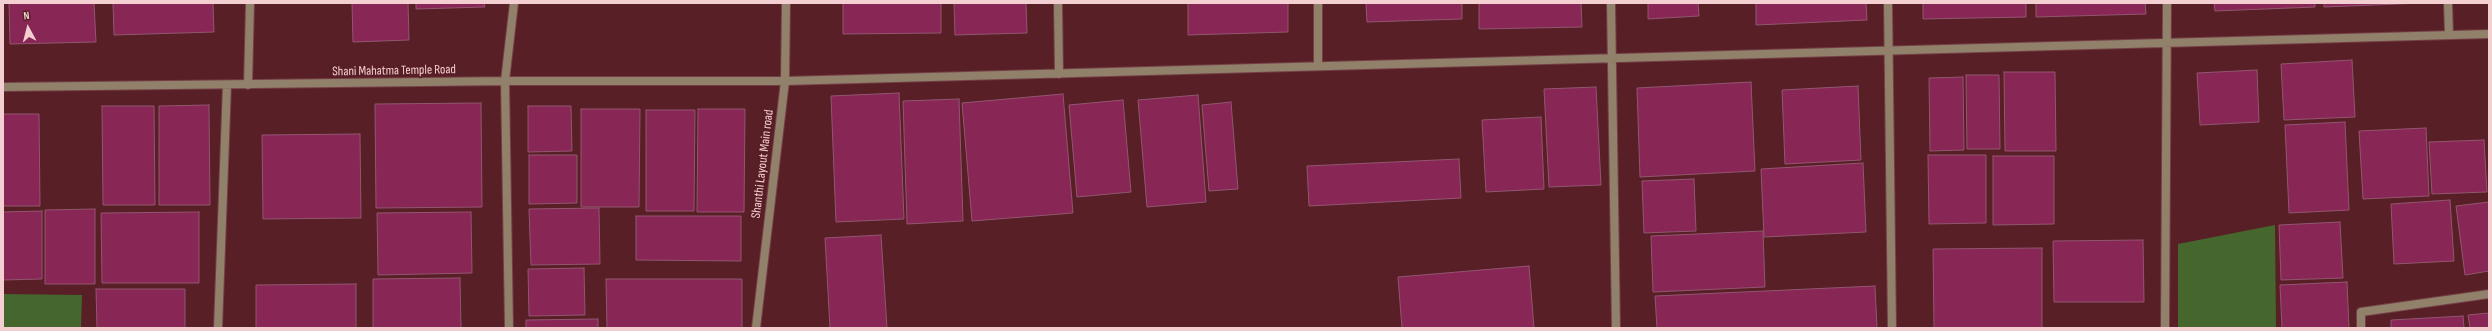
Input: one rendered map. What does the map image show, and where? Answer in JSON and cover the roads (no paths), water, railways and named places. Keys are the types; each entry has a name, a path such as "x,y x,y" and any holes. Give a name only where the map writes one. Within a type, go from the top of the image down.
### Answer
{"street":[{"path":"248,85 250,3"},
{"path":"509,328 505,81 514,3"},
{"name":"Shanthi Layout Main road","path":"756,328 785,81 786,3"},
{"path":"1058,3 1059,74"},
{"path":"1318,3 1318,66"},
{"path":"1611,3 1616,328"},
{"path":"1888,3 1892,328"},
{"path":"2165,328 2168,3"},
{"path":"2448,3 2450,35"},
{"name":"Shani Mahatma Temple Road","path":"3,87 505,81 785,81 2489,34"},
{"path":"218,328 227,85"},
{"path":"2361,328 2361,312 2489,294"}]}
